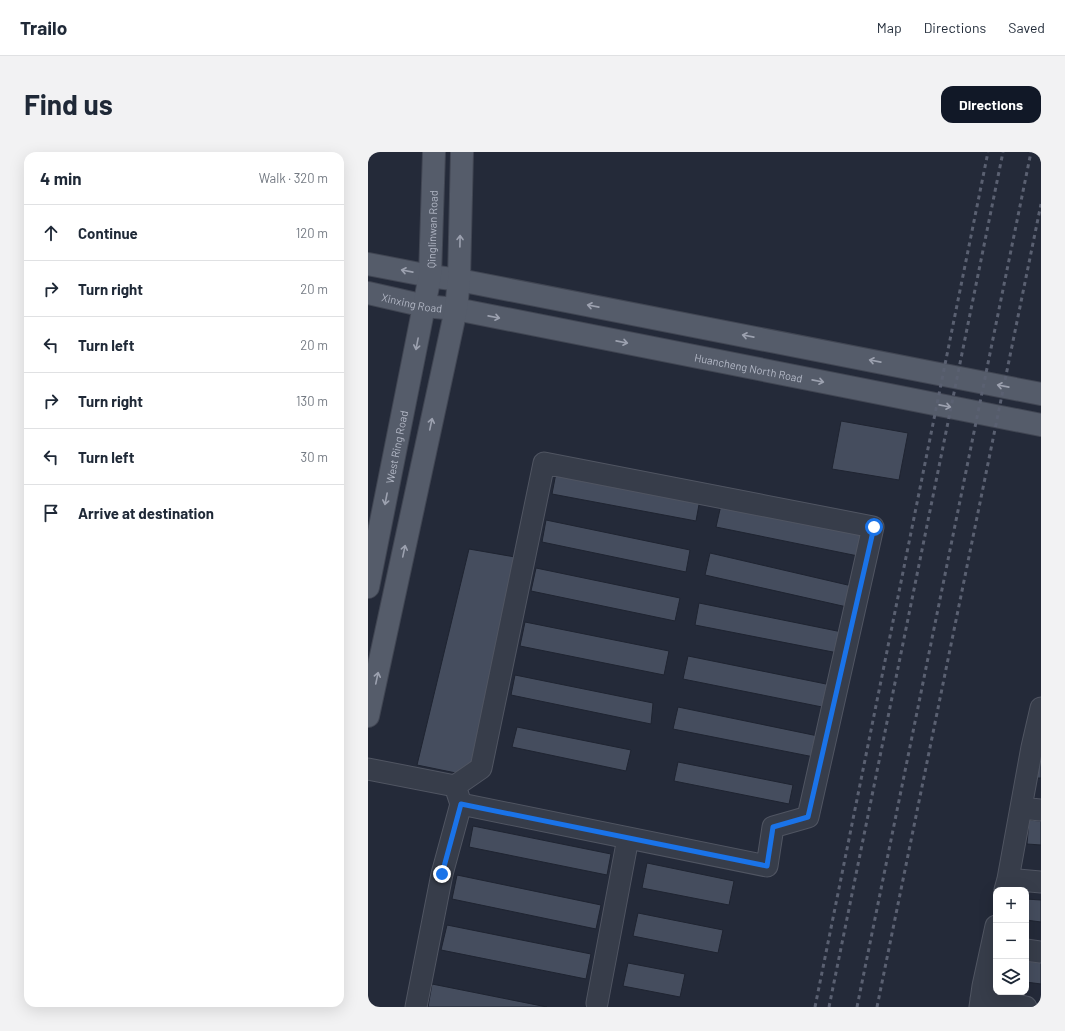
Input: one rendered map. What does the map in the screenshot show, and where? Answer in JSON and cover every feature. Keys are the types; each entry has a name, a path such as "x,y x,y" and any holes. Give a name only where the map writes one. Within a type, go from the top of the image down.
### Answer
{"main road":[{"name":"Qinglinwan Road","path":"425,306 430,276 434,152"},
{"path":"368,716 456,310 459,280 462,152"},
{"path":"368,264 459,280 1041,394"},
{"name":"Xinxing Road","path":"368,293 425,306 456,310"},
{"name":"West Ring Road","path":"368,587 425,306"},
{"name":"Huancheng North Road","path":"456,310 1041,425"}],"lane":[{"path":"368,769 458,795 628,838 767,866 773,827 808,817 874,527 544,463 480,768 458,795 416,1007"},
{"path":"1041,708 1031,809 1007,884 1041,882"},
{"path":"599,1006 628,838"},
{"path":"993,947 983,986 981,1003 1026,1007"},
{"path":"1029,950 1041,952"}],"building":[{"path":"841,421 908,433 899,480 832,469"},
{"path":"556,473 700,499 696,521 552,494"},
{"path":"721,505 862,534 858,556 716,527"},
{"path":"546,520 690,550 686,572 542,542"},
{"path":"469,549 515,557 471,765 456,773 417,765"},
{"path":"710,553 852,586 847,607 705,575"},
{"path":"536,568 680,598 675,621 531,591"},
{"path":"699,603 842,632 838,653 695,625"},
{"path":"525,622 669,651 664,675 520,646"},
{"path":"688,656 831,685 827,708 683,679"},
{"path":"515,675 653,703 651,724 511,695"},
{"path":"678,707 818,736 814,757 673,729"},
{"path":"517,727 631,750 626,771 512,747"},
{"path":"1040,753 1041,778 1037,778"},
{"path":"678,762 793,785 789,804 674,781"},
{"path":"1029,820 1041,821 1041,845 1027,844"},
{"path":"473,826 611,854 607,875 469,847"},
{"path":"647,863 734,881 729,905 642,888"},
{"path":"457,875 601,905 596,929 452,899"},
{"path":"1029,899 1041,900 1041,922 1029,920"},
{"path":"638,913 723,930 718,953 633,936"},
{"path":"447,925 591,954 586,979 441,950"},
{"path":"1029,959 1041,961 1041,984 1029,982"},
{"path":"628,963 685,974 680,997 623,986"},
{"path":"432,984 547,1007 428,1007"}],"railway":[{"path":"815,1007 988,152"},
{"path":"829,1007 1003,152"},
{"path":"857,1007 1031,152"},
{"path":"877,1007 1041,204"}],"route":[{"path":"442,874 461,804 767,866 773,827 808,817 874,527"}]}
